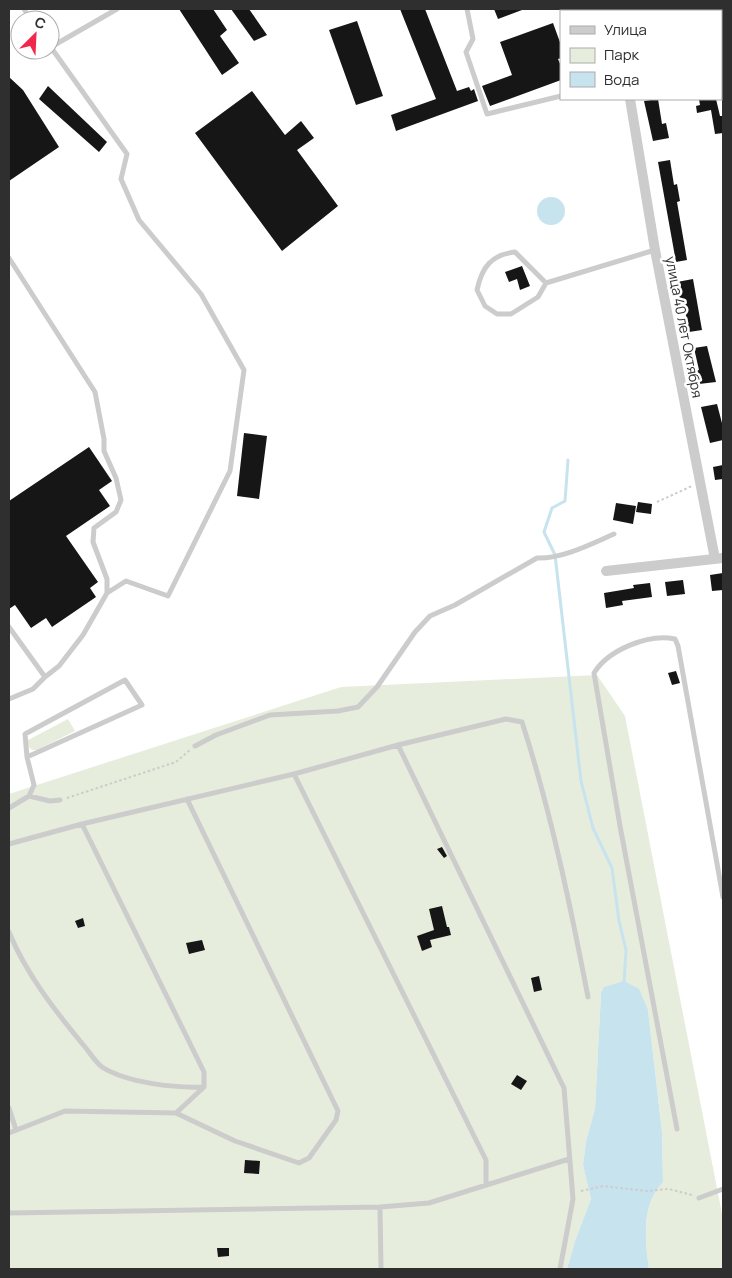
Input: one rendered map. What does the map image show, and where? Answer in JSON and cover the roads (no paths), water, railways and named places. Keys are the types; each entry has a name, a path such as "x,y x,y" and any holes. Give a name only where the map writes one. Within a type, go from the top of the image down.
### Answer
{"street":[{"name":"улица 40 лет Октября","path":"630,100 655,250 700,482 719,559"},
{"path":"606,571 719,559"}],"lane":[{"path":"60,41 117,9"},
{"path":"467,9 472,40 466,52 487,114 560,96"},
{"path":"9,700 33,689 59,666 83,635 108,593 126,582 168,596 230,471 244,370 201,294 139,220 121,179 127,154 59,60"},
{"path":"546,283 515,252 499,254 481,273 477,290 484,306 497,314 511,314 538,297 546,283 655,250"},
{"path":"9,258 95,392 104,439 104,451 116,478 121,500 116,512 94,528 93,542 107,578 108,593"},
{"path":"195,746 216,734 270,716 338,711 358,707 377,687 415,632 430,616 455,605 537,558 548,558 574,551 614,534"},
{"path":"9,627 45,677"},
{"path":"677,1128 620,826 594,673 599,666 617,653 654,638 675,639 678,646 723,897"},
{"path":"9,808 30,796 34,786 27,757 25,734 125,680 142,705 27,757"},
{"path":"9,844 186,798 294,774 398,745 506,719 522,722 548,806 565,878 588,996"},
{"path":"398,745 564,1088 571,1193 573,1199 560,1269"},
{"path":"294,774 486,1160 486,1185"},
{"path":"30,796 50,801 60,800"},
{"path":"9,1133 65,1111 176,1113 235,1141 299,1163 309,1158 336,1120 338,1111 186,798"},
{"path":"82,824 204,1072 204,1087 176,1113"},
{"path":"9,932 17,952 58,1015 102,1067 131,1078 179,1088 204,1087"},
{"path":"9,1108 16,1130"},
{"path":"9,1212 380,1207 429,1203 569,1159"},
{"path":"699,1198 723,1189"},
{"path":"380,1207 381,1269"}],"water":[{"path":"551,197 561,201 565,211 561,221 551,225 541,221 537,211 541,201"},
{"path":"624,981 639,989 648,1010 662,1132 663,1182 651,1201 646,1223 649,1269 567,1269 575,1241 591,1199 583,1165 586,1141 595,1109 601,993 604,987"}],"waterway":[{"path":"568,460 565,501 552,508 544,532 555,555 581,781 593,828 612,868 619,921 626,950 624,984"}]}
